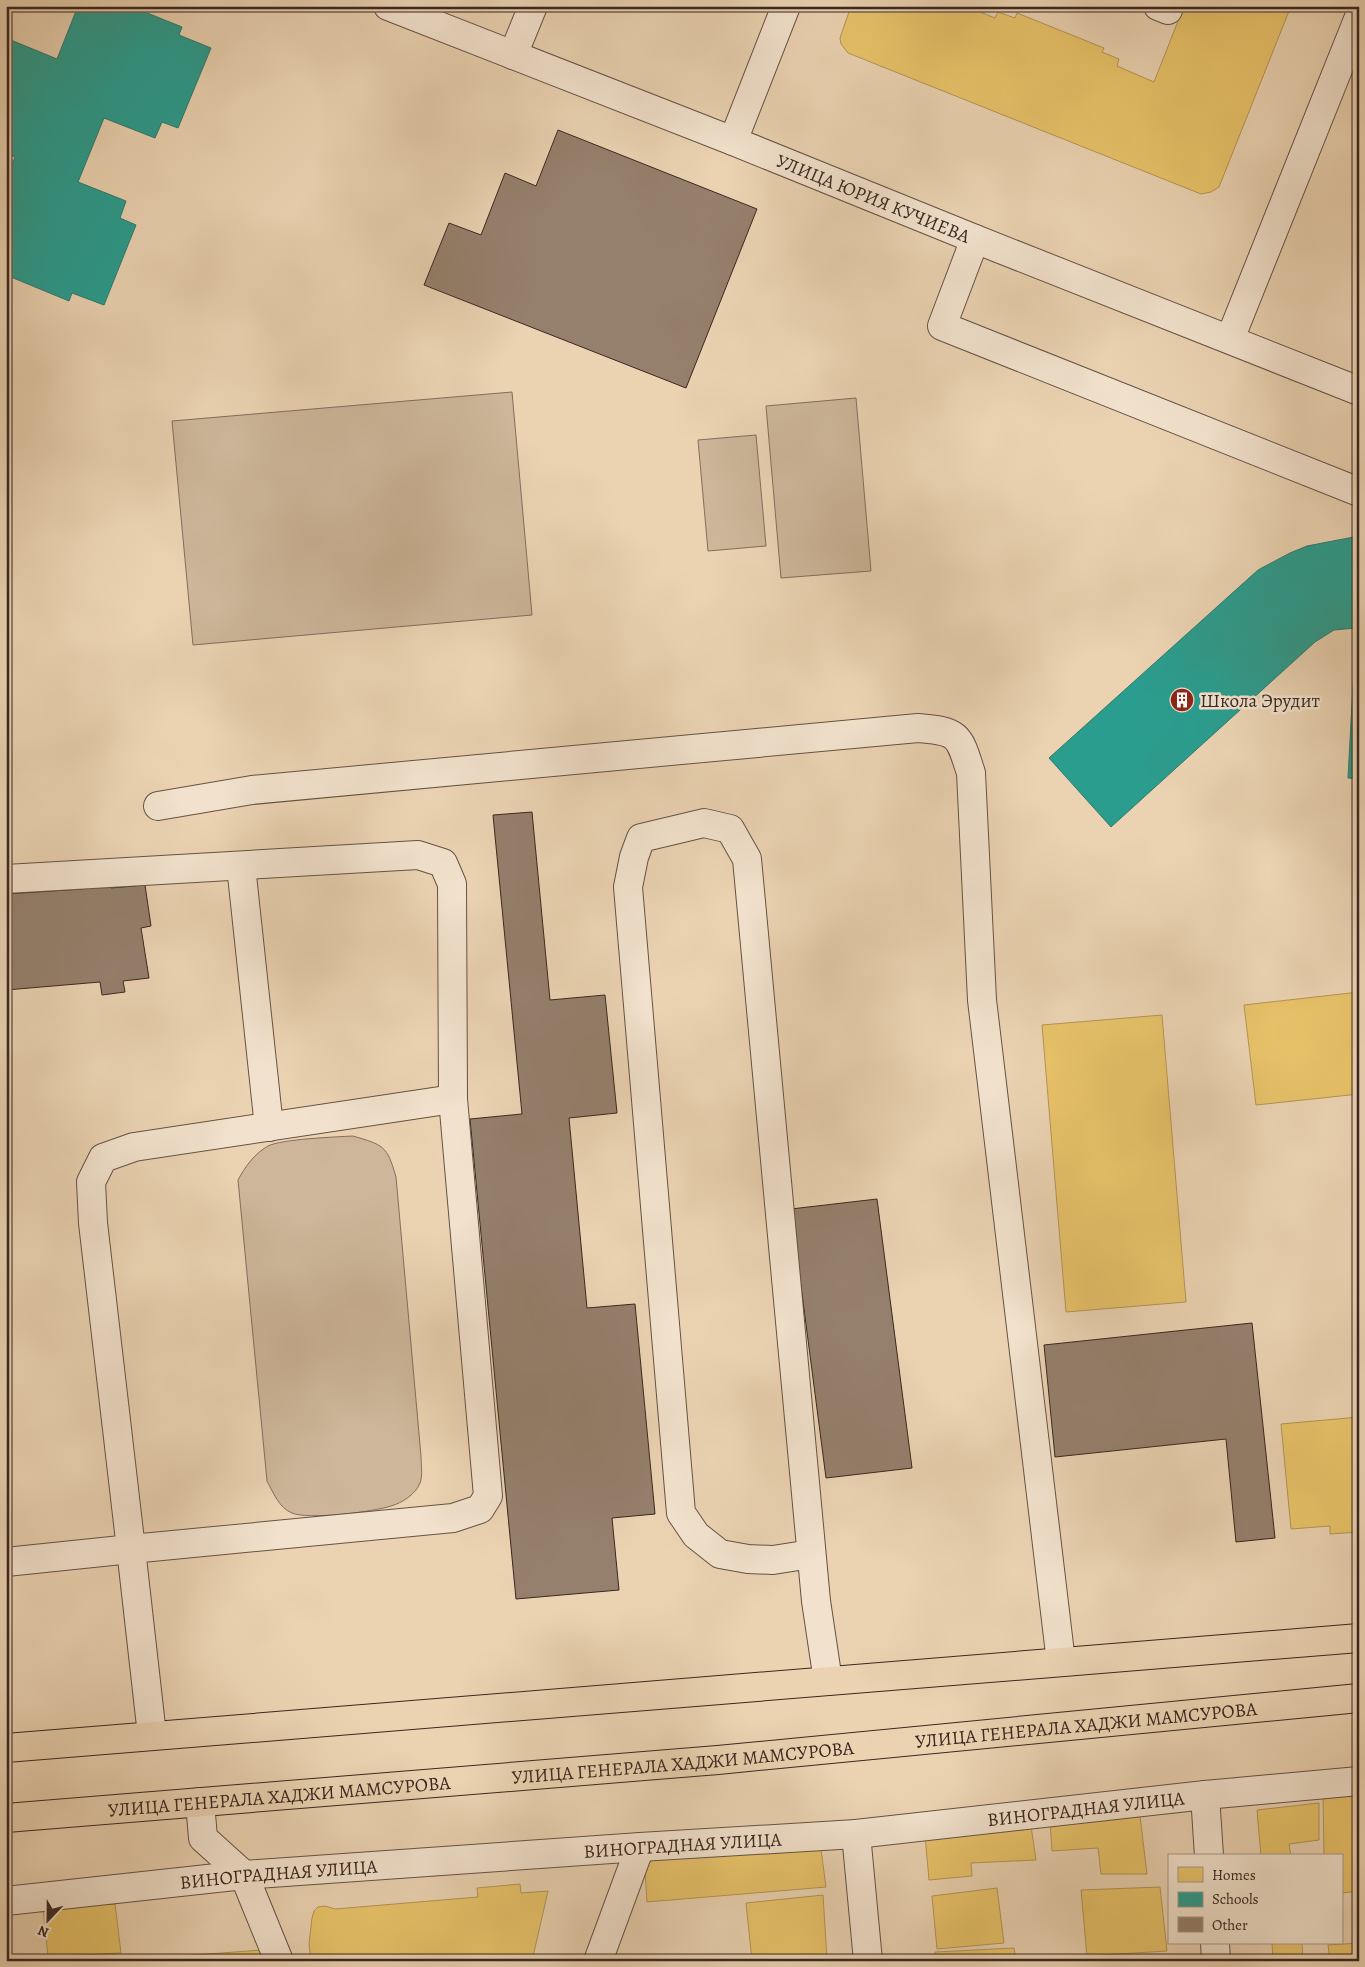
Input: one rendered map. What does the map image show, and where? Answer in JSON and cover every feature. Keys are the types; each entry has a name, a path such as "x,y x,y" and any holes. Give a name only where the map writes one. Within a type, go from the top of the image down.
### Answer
{"main road":[{"path":"6,1748 1359,1638"},
{"name":"УЛИЦА ГЕНЕРАЛА ХАДЖИ МАМСУРОВА","path":"6,1818 718,1760 1359,1698"}],"street":[{"name":"УЛИЦА ЮРИЯ КУЧИЕВА","path":"388,6 733,141 1359,391"},
{"path":"513,55 533,6"},
{"path":"733,141 786,6"},
{"path":"1158,6 1168,10 1169,6"},
{"path":"1230,339 1359,17"},
{"path":"975,239 942,326 1359,492"},
{"path":"158,806 252,790 918,728 944,730 961,742 971,773 982,1000 1061,1662"},
{"path":"811,1554 772,1560 748,1559 720,1554 696,1535 682,1513 628,887 634,857 641,838 704,823 730,829 747,859 811,1554 828,1681"},
{"path":"6,880 418,855 443,863 452,884 453,1099 488,1496 480,1509 454,1518 6,1562"},
{"path":"241,866 270,1127"},
{"path":"152,1735 93,1223 91,1182 103,1158 134,1147 453,1099"},
{"name":"ВИНОГРАДНАЯ УЛИЦА","path":"6,1901 244,1875 856,1834 1205,1795 1359,1781"},
{"path":"1205,1795 1209,1854"},
{"path":"200,1802 203,1838 244,1875 278,1961"},
{"path":"856,1834 868,1961"},
{"path":"598,1961 640,1847"},
{"path":"1215,1944 1216,1961"}],"shaded area":[{"path":"512,392 532,615 193,645 172,421"},
{"path":"856,398 871,571 781,578 766,406"},
{"path":"756,435 766,546 708,551 698,440"},
{"path":"353,1136 377,1144 382,1148 390,1158 396,1177 421,1456 421,1477 418,1487 412,1494 400,1503 391,1506 370,1511 341,1514 300,1515 287,1511 283,1507 267,1481 238,1180 250,1161 268,1146 296,1140"}],"building: Homes":[{"path":"851,6 965,6 995,18 998,12 1015,18 1017,13 1104,48 1102,52 1119,59 1117,66 1154,82 1184,6 1291,6 1219,187 1211,192 1201,194 848,53 841,44 840,38"},
{"path":"1359,992 1359,1094 1256,1105 1244,1005"},
{"path":"1162,1015 1186,1302 1066,1312 1042,1025"},
{"path":"1359,1417 1359,1532 1330,1534 1330,1526 1291,1529 1281,1424"},
{"path":"1359,1796 1359,1891 1342,1893 1342,1854 1324,1854 1323,1797"},
{"path":"1319,1803 1319,1840 1289,1844 1291,1854 1261,1854 1257,1810"},
{"path":"1140,1816 1147,1874 1101,1874 1098,1848 1052,1851 1050,1820"},
{"path":"1031,1826 1036,1860 971,1863 972,1876 929,1880 925,1835"},
{"path":"820,1842 826,1887 647,1902 644,1855"},
{"path":"520,1884 521,1893 548,1891 532,1961 311,1961 309,1944 312,1918 314,1911 318,1907 325,1906 335,1909 478,1897 477,1888"},
{"path":"1160,1887 1167,1951 1087,1956 1081,1890"},
{"path":"997,1888 1004,1943 937,1949 932,1896"},
{"path":"823,1895 827,1959 752,1961 746,1903"},
{"path":"115,1904 121,1953 48,1957 43,1907"},
{"path":"1359,1943 1359,1961 1330,1961 1328,1945"},
{"path":"1272,1944 1302,1944 1303,1961 1273,1961"},
{"path":"1014,1948 1016,1961 936,1961 935,1952"},
{"path":"262,1950 263,1961 182,1961 181,1956"}],"building: Schools":[{"path":"78,6 109,6 114,8 114,6 130,6 182,27 179,35 211,48 178,128 162,122 155,138 104,118 78,182 126,201 120,218 136,225 104,305 72,293 69,301 6,275 6,178 15,157 6,153 6,38 57,59"},
{"name":"Школа Эрудит","path":"1359,536 1359,779 1348,778 1356,628 1334,630 1315,642 1111,827 1049,758 1258,570 1307,546"}],"building: Other":[{"path":"558,130 757,209 686,388 424,285 449,223 481,235 505,173 536,186"},
{"path":"532,812 550,1000 605,995 617,1113 569,1118 587,1308 635,1304 655,1514 612,1518 619,1590 516,1599 470,1119 522,1114 493,815"},
{"path":"109,875 111,888 145,885 151,926 141,928 149,978 123,981 125,992 102,995 100,982 6,990 6,894 82,889 80,878"},
{"path":"877,1199 912,1468 826,1478 791,1209"},
{"path":"1252,1323 1275,1538 1236,1542 1226,1439 1055,1457 1044,1345"}],"place":[{"name":"Школа Эрудит","path":"1182,700"}]}
